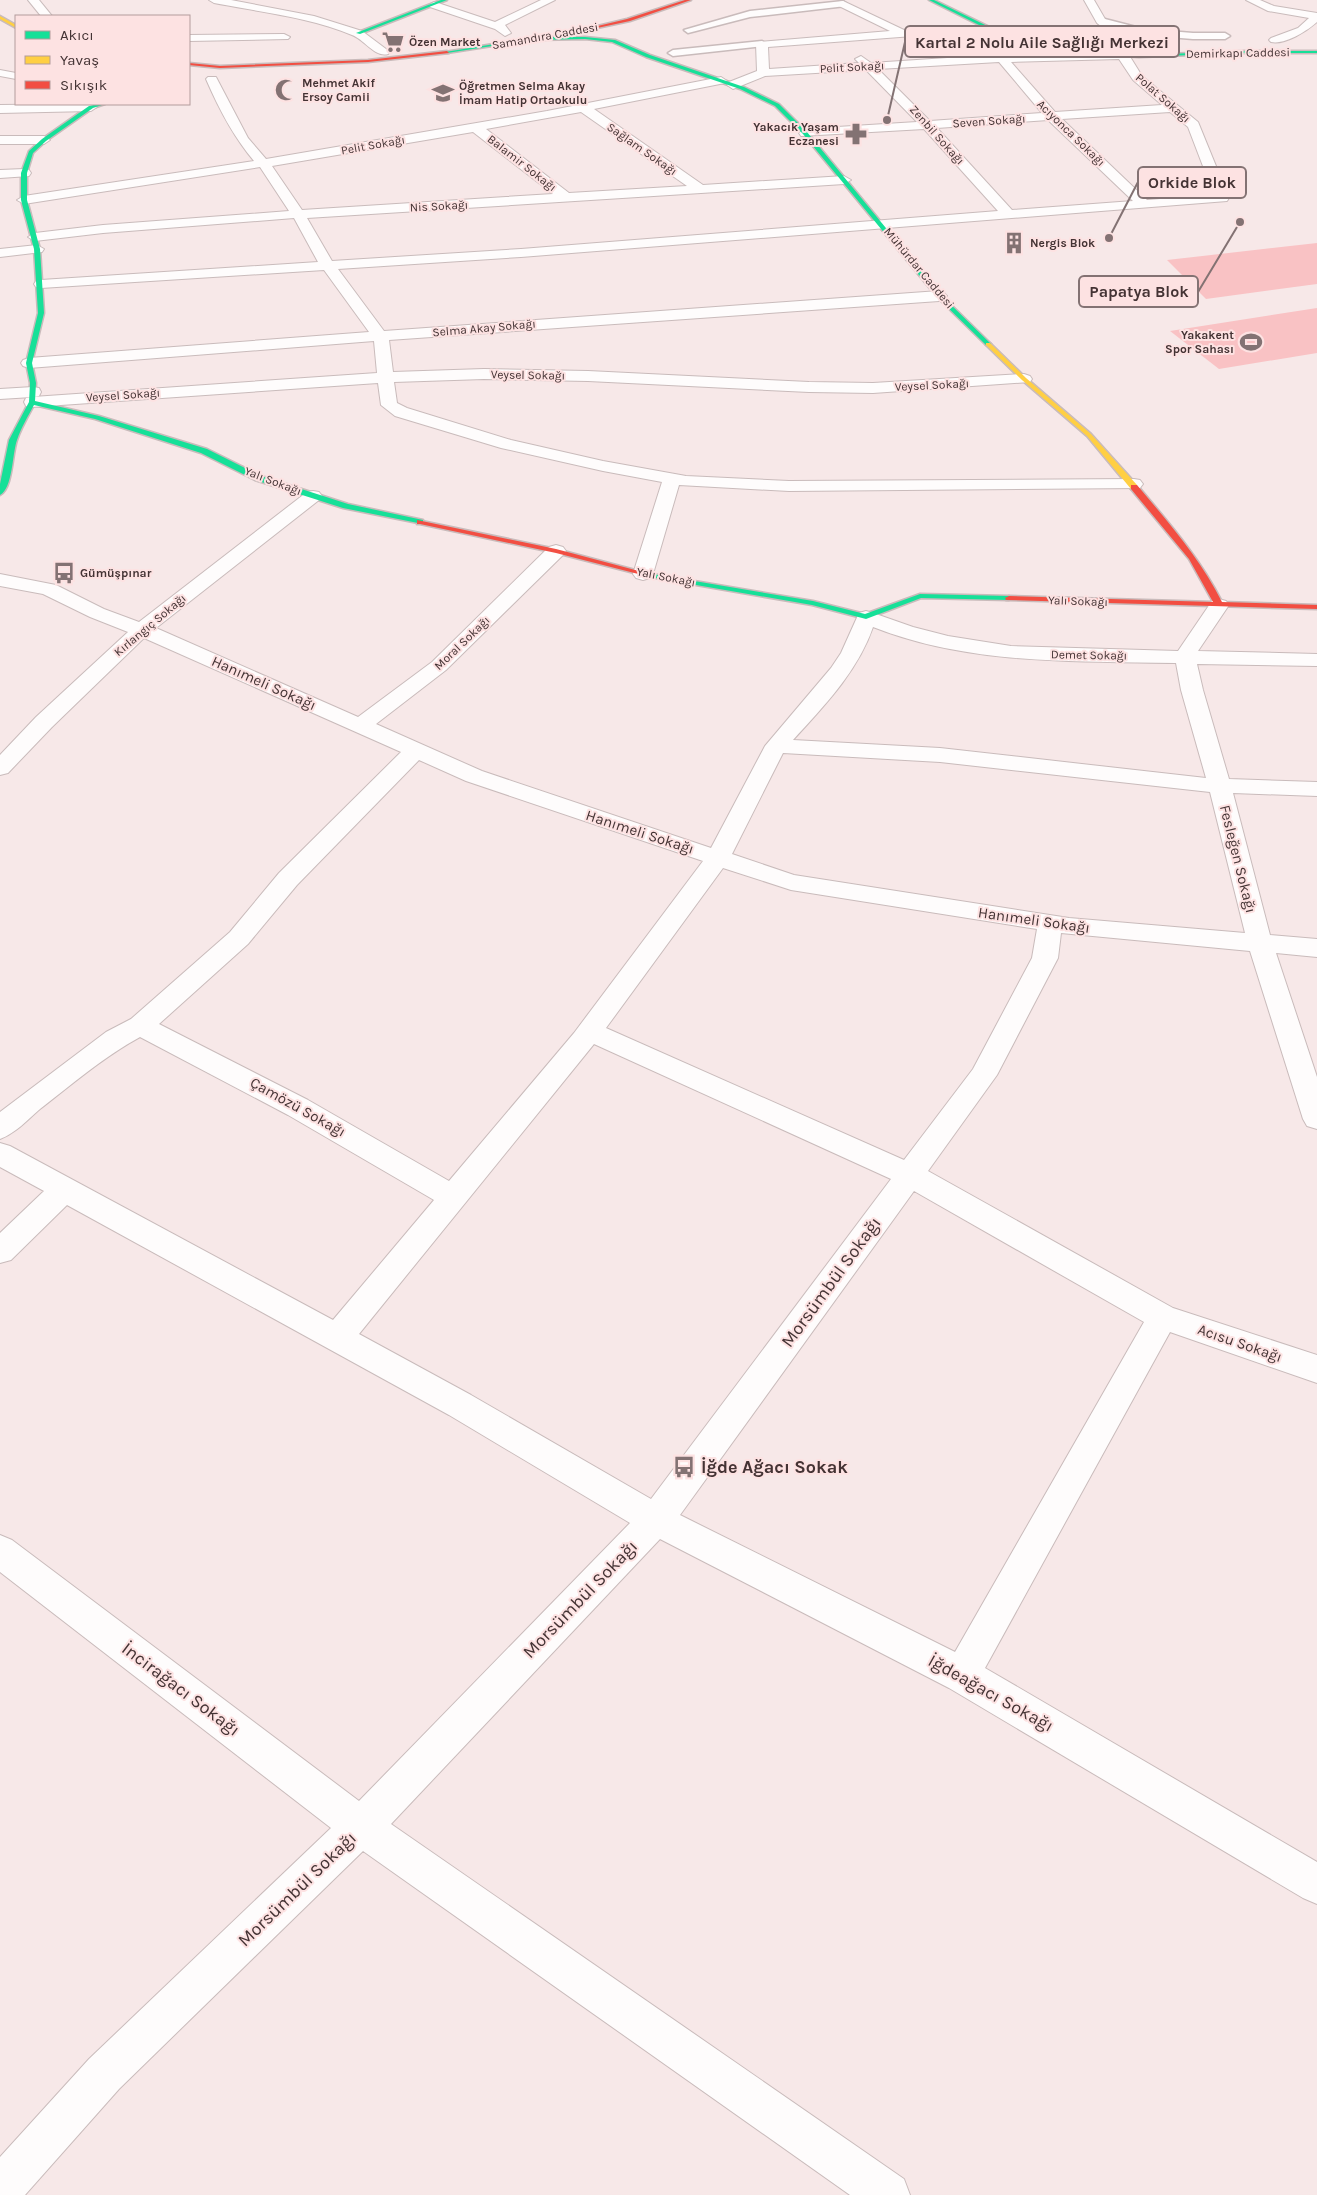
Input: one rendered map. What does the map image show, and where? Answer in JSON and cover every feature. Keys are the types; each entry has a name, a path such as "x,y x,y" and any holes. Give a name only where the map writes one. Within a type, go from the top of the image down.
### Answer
{"street":[{"path":"33,0 46,15"},
{"path":"214,0 310,18 358,33 384,52"},
{"path":"358,33 445,0"},
{"path":"502,30 500,23 550,0"},
{"name":"Samandıra Caddesi","path":"573,22 657,0"},
{"name":"Samandıra Caddesi","path":"204,76 447,52 583,30 628,20 689,0"},
{"name":"Demirkapı Caddesi","path":"931,0 948,6 999,36 1033,47 1123,55 1317,52"},
{"path":"1089,0 1100,20"},
{"path":"1251,0 1272,8 1317,16"},
{"path":"843,4 901,33"},
{"path":"434,5 502,30"},
{"path":"1275,40 1302,30 1317,16"},
{"path":"0,18 15,26"},
{"path":"204,76 287,40 310,18"},
{"path":"613,41 611,36 613,31 628,20"},
{"name":"Polat Sokağı","path":"1100,20 1127,41 1123,55 1137,78 1194,125 1222,198 1144,204"},
{"name":"Samandıra Caddesi","path":"232,54 287,40 384,52 502,30 548,26"},
{"path":"0,29 15,36"},
{"name":"Acıyonca Sokağı","path":"762,44 968,29 991,46 1000,59 1052,117 1144,204"},
{"path":"999,36 1008,45 1009,52 1000,59"},
{"path":"190,38 287,40"},
{"name":"Mühürdar Caddesi","path":"525,39 584,38 613,41 665,62 727,83 777,105 806,133 939,296 1024,379 1089,436 1134,484 1211,586 1219,605"},
{"name":"Zenbil Sokağı","path":"839,38 928,124 1010,216"},
{"path":"762,44 763,73"},
{"path":"190,54 214,59 204,76"},
{"name":"Pelit Sokağı","path":"24,200 264,164 476,128 727,83 763,73 1000,59 1123,55"},
{"path":"190,65 204,76 243,140 264,164 298,214 328,266 381,337 389,405 401,412 507,444 602,466 686,481 789,486 1134,484"},
{"path":"1,74 15,76"},
{"path":"0,109 97,106"},
{"path":"0,493 6,480 13,440 32,397 29,363 41,313 41,284 36,243 24,200 24,173 31,152 44,140 56,130 97,106"},
{"name":"Seven Sokağı","path":"806,133 1172,108"},
{"name":"Sağlam Sokağı","path":"585,109 699,188"},
{"name":"Balamir Sokağı","path":"476,128 567,198"},
{"path":"0,140 44,140"},
{"path":"0,174 24,173"},
{"name":"Nis Sokağı","path":"0,253 36,243 103,229 298,214 844,180"},
{"path":"41,284 521,253 1144,204"},
{"name":"Selma Akay Sokağı","path":"29,363 625,317 939,296"},
{"name":"Veysel Sokağı","path":"0,394 32,397 387,377 484,374 579,376 809,388 864,388 1024,379"},
{"name":"Yalı Sokağı","path":"32,397 204,451 258,478 346,506 556,551 643,574 812,603 866,617 920,596 1317,607"},
{"path":"643,574 672,478"},
{"name":"Kırlangıç Sokağı","path":"0,768 44,722 141,630 313,496"},
{"name":"Moral Sokağı","path":"360,726 439,666 556,551"},
{"name":"Hanımeli Sokağı","path":"0,580 49,589 96,612 474,776 791,882 1050,924 1317,948"},
{"path":"1184,656 1219,605"},
{"path":"337,1338 589,1031 718,858 776,746 834,682 862,631 866,617"},
{"name":"Demet Sokağı","path":"866,617 896,630 987,650 1033,654 1317,660"},
{"name":"Fesleğen Sokağı","path":"1184,656 1220,786 1260,944 1317,1118"},
{"path":"776,746 940,755 1220,786 1317,789"},
{"path":"0,1128 29,1103 107,1045 140,1026 239,938 288,879 415,751"},
{"name":"Morsümbül Sokağı","path":"0,2190 104,2074 362,1827 656,1520 982,1075 1045,958 1050,924"},
{"name":"Çamözü Sokağı","path":"140,1026 210,1060 355,1138 452,1197"},
{"name":"Acısu Sokağı","path":"589,1031 910,1175 1163,1317 1317,1369"},
{"name":"İğdeağacı Sokağı","path":"0,1154 468,1410 656,1520 962,1674 1317,1884"},
{"path":"0,1252 64,1190"},
{"path":"962,1674 1163,1317"},
{"name":"İncirağacı Sokağı","path":"0,1552 362,1827 888,2195"}],"lane":[{"path":"688,30 750,14 843,4"},
{"path":"1100,20 1144,32 1193,36 1225,36"},
{"path":"673,53 762,44"}],"shaded area":[{"path":"1317,243 1317,284 1206,299 1167,260"},
{"name":"Yakakent Spor Sahası","path":"1317,308 1317,353 1219,369 1170,331"}],"traffic: fast":[{"path":"358,33 445,0"},
{"path":"931,0 1019,43 1068,52 1139,56 1246,52 1317,52"},
{"path":"447,52 543,37"},
{"path":"525,39 585,38 613,41 648,56 742,88 777,105 805,133 939,296 988,344"},
{"path":"0,493 6,479 13,440 32,402 33,383 29,363 41,313 37,249 24,200 24,173 31,152 44,140 91,107 99,105"},
{"path":"32,402 97,417 204,451 258,478 346,506 420,522"},
{"path":"650,575 813,603 866,617 920,596 1009,598"}],"traffic: slow":[{"path":"0,17 15,26"},
{"path":"988,344 1024,379 1089,435 1134,487"}],"traffic: jam":[{"path":"583,30 628,20 689,0"},
{"path":"190,64 220,67 368,61 447,52"},
{"path":"1134,487 1192,558 1219,605"},
{"path":"420,522 556,551 650,575"},
{"path":"1009,598 1317,607"}],"place":[{"name":"Özen Market","path":"393,42"},
{"name":"Mehmet Akif Ersoy Camii","path":"286,90"},
{"name":"Öğretmen Selma Akay İmam Hatip Ortaokulu","path":"443,93"},
{"name":"Kartal 2 Nolu Aile Sağlığı Merkezi","path":"887,120"},
{"name":"Yakacık Yaşam Eczanesi","path":"856,134"},
{"name":"Papatya Blok","path":"1240,222"},
{"name":"Orkide Blok","path":"1109,238"},
{"name":"Nergis Blok","path":"1014,243"},
{"name":"Yakakent Spor Sahası","path":"1251,342"},
{"name":"Gümüşpınar","path":"64,573"},
{"name":"İğde Ağacı Sokak","path":"684,1467"}]}
